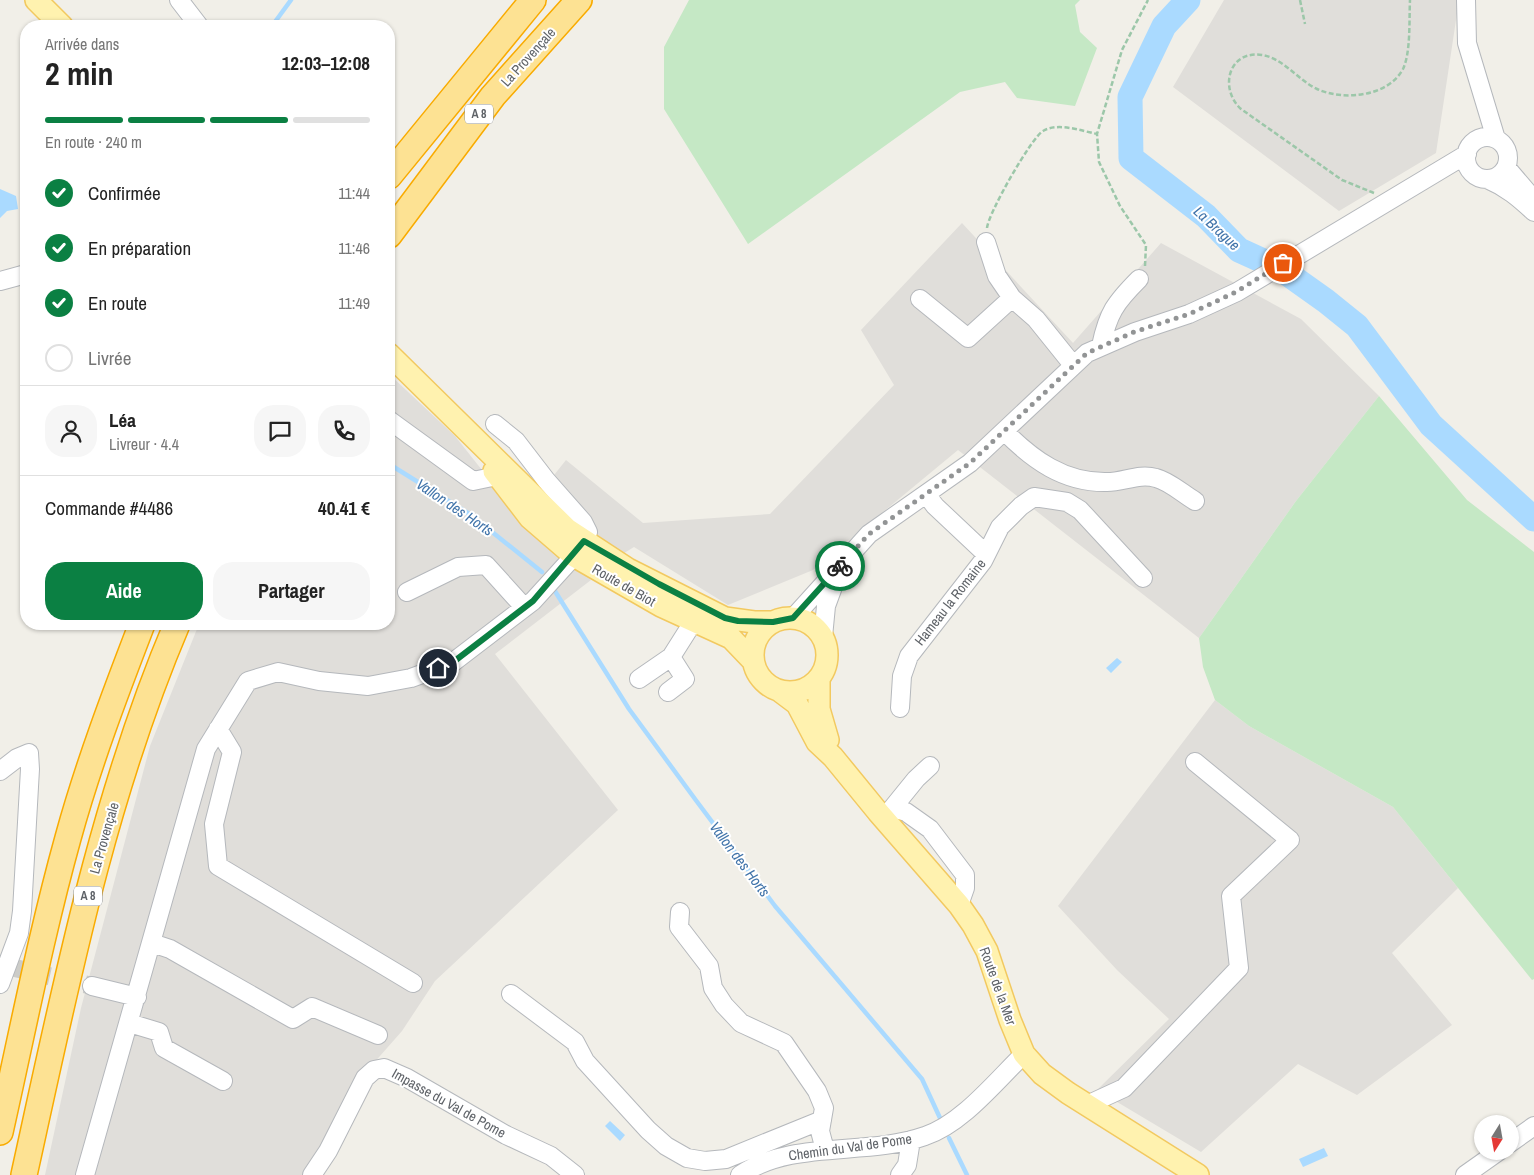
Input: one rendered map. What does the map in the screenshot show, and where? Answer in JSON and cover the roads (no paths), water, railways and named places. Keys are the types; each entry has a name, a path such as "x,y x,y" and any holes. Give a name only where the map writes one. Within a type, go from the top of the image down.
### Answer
{"highway":[{"name":"A 8","path":"395,169 533,0"},
{"name":"La Provençale","path":"395,227 493,96 579,0"},
{"name":"A 8","path":"0,1132 48,915 69,836 96,751 140,630"},
{"name":"La Provençale","path":"24,1175 61,1007 99,852 136,731 175,630"}],"main road":[{"path":"36,0 56,20"},
{"name":"Route de Biot","path":"395,360 552,514 579,548 628,568 725,618 754,622 783,620"},
{"name":"Route de Biot","path":"474,439 497,476 530,518 579,548 661,606 731,638 753,661"},
{"path":"783,620 810,624 823,637 828,659 825,670 819,680 802,691 781,692 762,681 753,661 753,650 757,638 783,620"},
{"path":"819,680 819,709 833,757"},
{"name":"Route de la Mer","path":"781,692 797,704 817,742 889,814 959,905 987,951 1010,1020 1024,1054 1042,1074 1087,1105 1198,1175"}],"street":[{"path":"179,0 195,20"},
{"path":"1466,0 1467,43 1496,139"},
{"path":"783,620 840,566 869,534 970,463 1087,353 1101,346 1189,314 1236,292 1389,198 1467,154 1478,139 1481,131 1480,88"},
{"path":"1423,180 1439,176 1481,177 1502,173 1506,167 1508,154 1506,148 1496,139 1490,137 1478,139"},
{"path":"1467,154 1468,166 1481,177 1509,190 1534,212"},
{"path":"1506,167 1534,200"},
{"path":"986,242 997,276 1012,298 1036,319 1073,365"},
{"path":"0,281 20,276"},
{"path":"1101,346 1107,318 1126,292 1139,279"},
{"path":"920,299 968,338 1012,298"},
{"path":"395,424 473,481 497,476 539,508 552,514"},
{"path":"84,1175 137,997 206,749 248,681 278,672 319,681 368,686 411,678 452,663 524,607 579,548 588,532 583,522 516,441 495,424"},
{"path":"1004,431 1025,452 1060,474 1106,482 1139,476 1157,478 1195,501"},
{"name":"Hameau la Romaine","path":"930,491 940,496 989,549"},
{"name":"Hameau la Romaine","path":"900,708 902,676 909,656 989,549 1000,527 1034,496 1067,502 1080,510 1143,578"},
{"path":"407,592 458,566 486,565 524,607"},
{"path":"823,637 826,606 840,566"},
{"path":"639,679 670,656 690,627 698,623 725,618"},
{"path":"668,692 685,680 670,656"},
{"path":"218,729 232,752 214,824 218,866 413,983"},
{"path":"0,771 17,758 29,753 30,769 22,910 19,933 3,965 0,984"},
{"path":"1087,1105 1124,1088 1239,968 1231,896 1290,840 1194,762"},
{"path":"889,814 916,779 930,766"},
{"path":"889,814 906,812 930,829 965,875 965,888 959,905"},
{"path":"680,912 679,927 709,966 713,988 724,1005 740,1023 784,1043 817,1091 824,1108 820,1132 825,1150"},
{"path":"152,943 170,948 293,1019 312,1007 378,1035"},
{"path":"92,986 137,997"},
{"path":"511,994 575,1042 585,1061 648,1130 666,1146 688,1158 705,1161 726,1159 822,1120"},
{"path":"129,1023 159,1032 164,1048 223,1080"},
{"name":"Chemin du Val de Pome","path":"740,1175 776,1158 910,1140 925,1136 955,1120 1024,1054"},
{"name":"Impasse du Val de Pome","path":"312,1175 328,1151 365,1078 374,1070 384,1068 407,1078 506,1135 551,1156 575,1175"},
{"path":"1519,1137 1534,1126"},
{"path":"908,1172 910,1140"},
{"path":"1465,1175 1486,1160"}],"water":[{"path":"0,189 16,196 18,209 7,211 0,218"},
{"path":"1117,658 1122,662 1111,673 1106,668"},
{"path":"610,1121 625,1135 620,1141 605,1126"},
{"path":"1324,1148 1328,1156 1303,1167 1299,1159"}],"waterway":[{"name":"Vallon des Horts","path":"276,20 291,0"},
{"name":"La Brague","path":"1188,0 1164,26 1130,97 1131,158 1206,216 1239,250 1281,269 1357,326 1431,425 1534,519"},
{"name":"Vallon des Horts","path":"395,468 471,515 542,572"},
{"name":"Vallon des Horts","path":"553,588 629,709 775,906 922,1079 940,1118"},
{"name":"Vallon des Horts","path":"949,1138 967,1175"}],"tunnel":[{"path":"6,966 92,986"}]}
